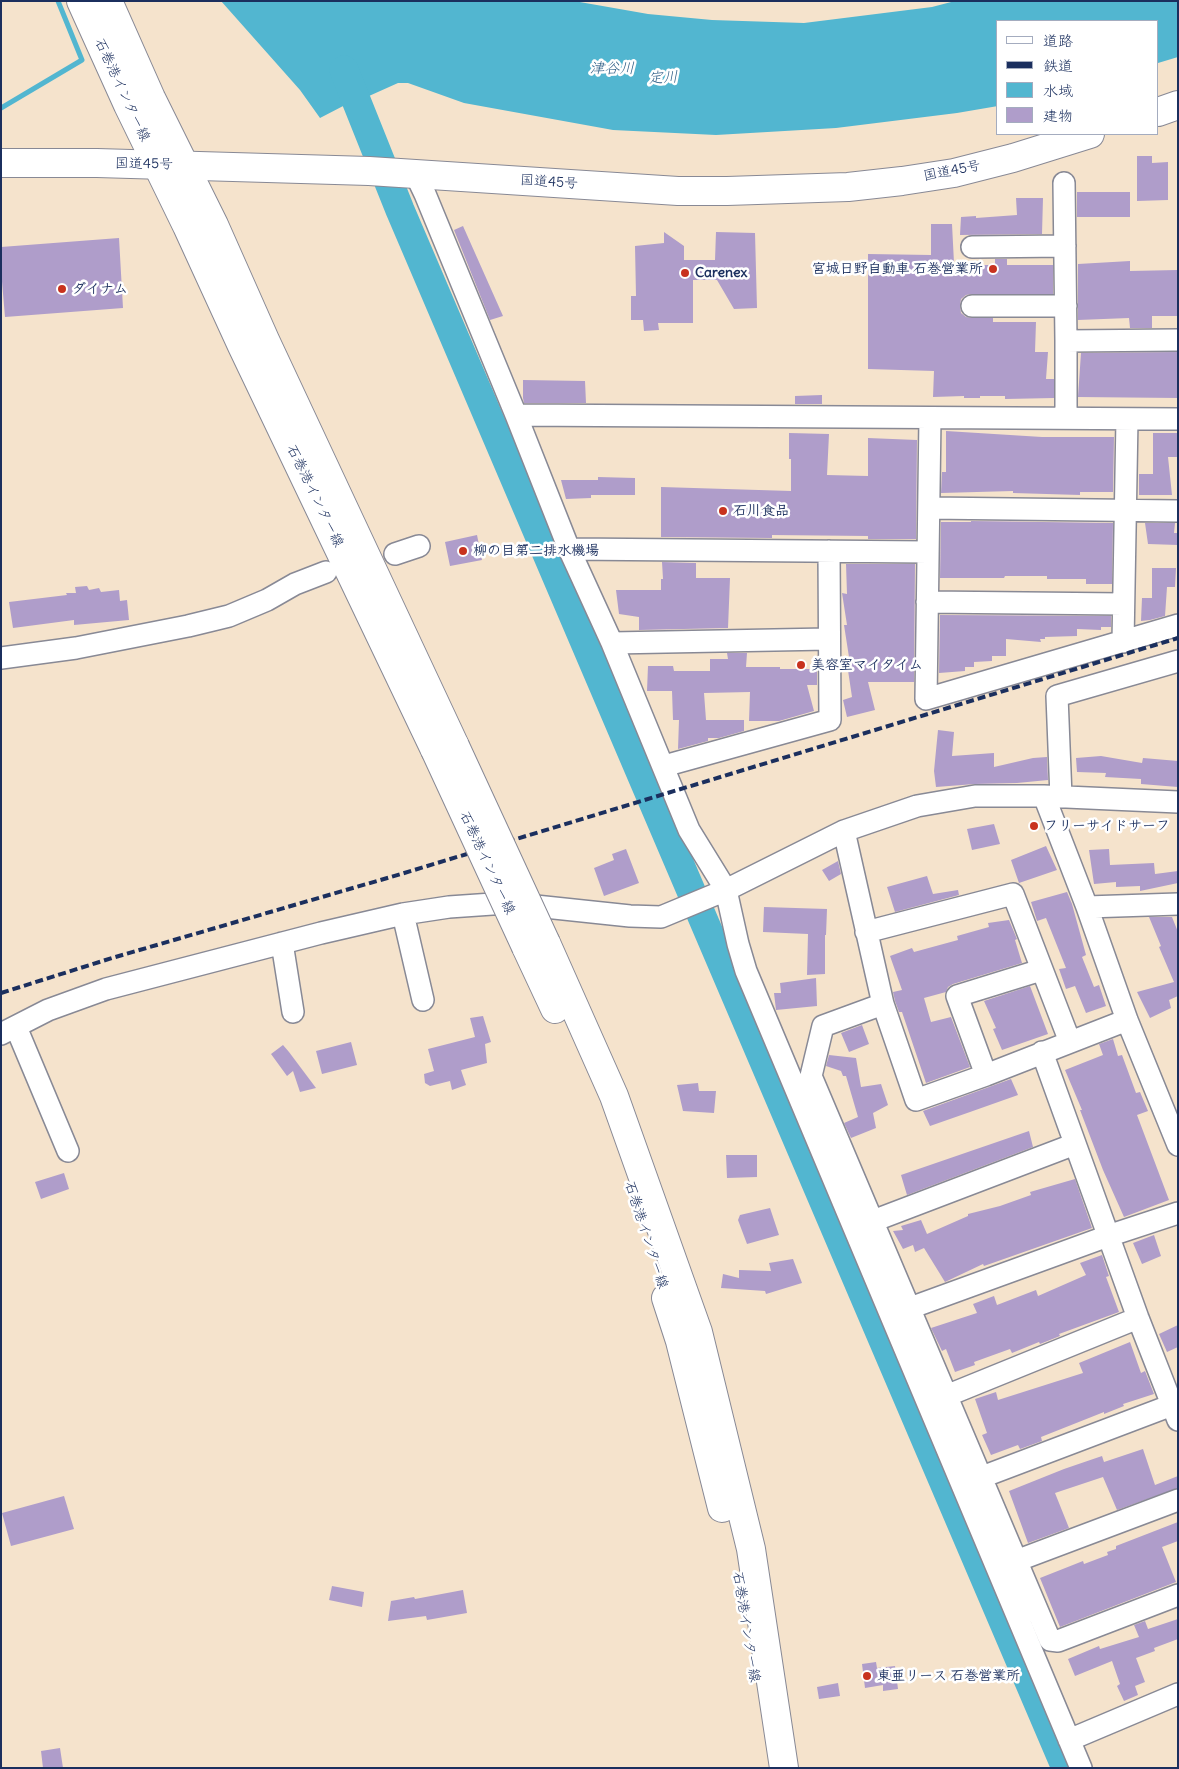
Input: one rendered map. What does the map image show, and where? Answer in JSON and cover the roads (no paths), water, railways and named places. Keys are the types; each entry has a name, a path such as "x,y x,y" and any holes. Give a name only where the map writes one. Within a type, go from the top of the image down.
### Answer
{"main road":[{"name":"石巻港インター線","path":"81,1 156,164 445,748"},
{"name":"石巻港インター線","path":"108,1 150,98 214,225 445,748 536,945 614,1096 698,1332 751,1549 784,1768"},
{"path":"1159,112 1178,105"},
{"name":"国道45号","path":"1,164 156,164 369,171 678,191 727,192 848,187 954,172 1013,158 1087,135"},
{"name":"石巻港インター線","path":"536,945 627,1176 680,1340 735,1557 768,1768"}],"street":[{"path":"408,173 425,194 569,549 612,643 689,830 720,893 746,970 1081,1768"},
{"path":"1064,183 1066,418"},
{"path":"972,247 1065,246"},
{"path":"972,306 1066,306"},
{"path":"1066,341 1178,340"},
{"path":"516,415 1178,419"},
{"path":"930,418 926,699 1178,625"},
{"path":"1123,642 1127,419"},
{"path":"929,508 1124,512 1178,511"},
{"path":"395,554 419,546"},
{"path":"569,549 928,552"},
{"path":"664,766 830,720 828,639 829,551"},
{"path":"1,658 76,648 229,616 267,600 295,584 326,572"},
{"path":"927,602 1123,604"},
{"path":"612,643 828,639"},
{"path":"1178,661 1057,696 1053,797 1086,907 1126,1020 1178,1145"},
{"path":"68,1151 9,1030 48,1010 106,989 282,943 403,914 449,907 508,903 630,916 661,917 720,893 844,831 917,806 975,796 1178,802"},
{"path":"844,831 883,1004 916,1100 986,1075 1126,1020"},
{"path":"866,932 1013,894 1070,1042"},
{"path":"1086,907 1178,904"},
{"path":"403,914 423,1000"},
{"path":"282,943 293,1012"},
{"path":"986,1075 957,996 1041,970"},
{"path":"883,1004 823,1026 811,1076 1050,1640 1058,1641 1178,1595"},
{"path":"982,1477 1175,1413 1138,1318 1042,1052"},
{"path":"873,1221 1075,1144"},
{"path":"910,1308 1108,1236 1178,1213"},
{"path":"946,1396 1138,1318"},
{"path":"1016,1561 1178,1500"},
{"path":"1069,1740 1178,1694"}],"water":[{"name":"津谷川","path":"221,1 574,1 648,14 712,20 804,23 932,7 955,1 1178,1 1178,57 1159,63 1159,20 996,20 996,106 836,128 716,135 613,130 464,103 408,83 398,83 369,96 369,100 353,109 347,104 320,118 300,90"}],"waterway":[{"path":"1,108 82,60 58,1"},
{"path":"344,70 400,210 1066,1768"}],"railway":[{"path":"1,993 112,958 401,874 1178,638"}],"place":[{"name":"宮城日野自動車 石巻営業所","path":"993,269"},
{"name":"Carenex","path":"685,273"},
{"name":"ダイナム","path":"62,289"},
{"name":"石川食品","path":"723,511"},
{"name":"柳の目第二排水機場","path":"463,551"},
{"name":"美容室マイタイム","path":"801,665"},
{"name":"フリーサイドサーフ","path":"1034,826"},
{"name":"東亜リース 石巻営業所","path":"867,1676"}],"water label":[{"name":"定川","path":"663,78"}]}
